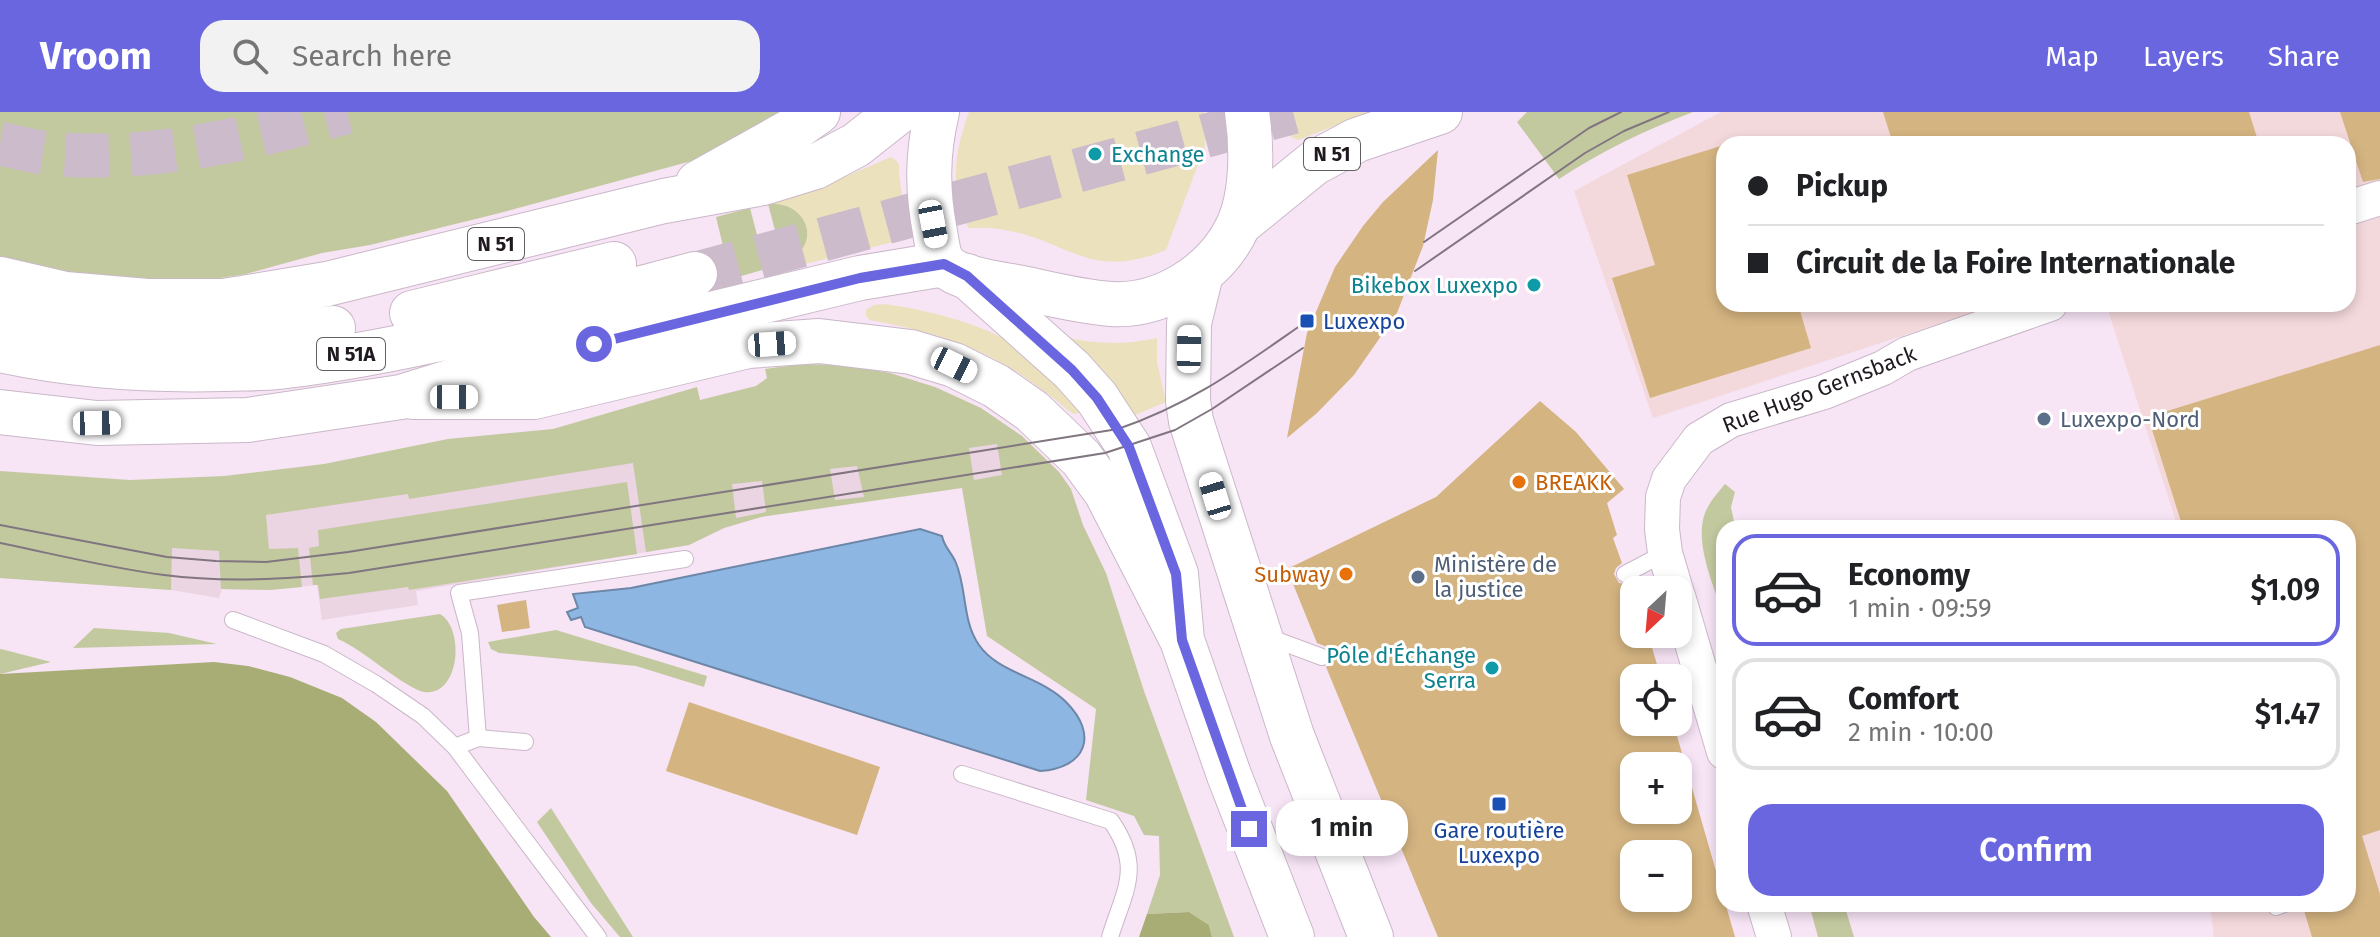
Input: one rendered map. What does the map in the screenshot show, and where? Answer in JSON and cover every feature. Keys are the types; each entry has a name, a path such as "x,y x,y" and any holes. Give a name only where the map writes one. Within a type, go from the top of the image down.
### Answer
{"main road":[{"name":"N 51","path":"664,201 791,131 818,112"},
{"name":"N 51","path":"0,279 65,294 133,300 224,301 327,284 664,201 763,183 815,167 856,145 898,112"},
{"path":"937,112 928,157 928,195 939,252 955,270 1072,370 1097,398 1129,447 1176,574 1182,640"},
{"name":"N 51","path":"9,411 97,423 248,420 401,397 472,375 860,278 955,270 1112,304 1144,300 1171,292 1201,274 1224,250 1239,224 1248,183 1251,143 1247,112"},
{"name":"N 51","path":"1239,224 1314,163 1357,140 1440,112"},
{"name":"N 51A","path":"0,319 36,327 117,336 196,340 276,336 389,319 693,260 493,327 277,367 115,367 0,350"},
{"path":"1201,274 1189,323 1188,401 1191,421 1292,736 1371,937"},
{"path":"401,397 534,397 748,346 819,341 911,352 954,365 996,386 1032,411 1065,440 1106,492 1182,640 1234,789 1292,937"}],"street":[{"path":"2356,206 2380,198"},
{"name":"Rue Hugo Gernsback","path":"1672,576 1662,529 1663,497 1669,479 1699,439 1731,420 1824,392 1883,368 1907,354 2027,312"},
{"name":"Rue Hugo Gernsback","path":"1692,644 1716,725"},
{"path":"1766,912 1774,937"}],"lane":[{"path":"1625,574 1665,553"},
{"path":"478,738 470,633 459,593 685,559"},
{"path":"233,620 324,654 423,716 455,747 598,937"},
{"path":"1257,632 1322,657"},
{"path":"455,747 478,738 525,742"},
{"path":"962,774 1111,821 1125,841 1130,874 1110,937"}],"shaded area":[{"path":"1721,112 2380,112 2380,937 2214,937 2211,912 2356,912 2356,520 2175,520 2109,312 2356,312 2356,136 1716,136 1716,312 1975,312 1653,418 1574,191"},
{"path":"1000,438 1059,472 761,517 724,528 689,545 416,591 418,605 322,620 317,585 270,590 222,589 219,598 171,590 0,578 0,495 457,473"}],"green space":[{"path":"0,112 789,112 699,159 496,214 370,245 322,253 246,274 214,279 163,280 55,272 0,261"},
{"path":"1527,112 1693,112 1624,142 1559,179 1517,122"},
{"path":"780,203 800,215 808,232 802,250 784,264 768,204"},
{"path":"750,208 766,269 731,279 716,217"},
{"path":"801,364 846,365 890,373 935,387 981,408 1022,436 1059,472 1071,489 1083,525 1106,573 1144,691 1234,937 1212,937 1209,925 1189,912 1147,914 1160,875 1159,836 1144,835 1134,816 1086,800 1096,709 987,636 962,488 761,517 724,528 689,545 646,552 633,463 409,499 408,494 266,515 269,549 298,548 302,587 221,589 219,551 172,548 171,590 0,578 0,471 130,480 224,476 324,464 448,439 553,429 697,387 700,400 756,386 767,378 765,369","holes":["997,444 1002,475 974,480 969,448","857,466 864,497 835,500 830,469","762,481 766,512 736,518 732,484"]},
{"path":"627,482 637,554 409,590 408,587 320,599 318,585 313,585 309,548 319,546 318,530"},
{"path":"1725,484 1735,492 1731,507 1734,520 1716,520 1716,594 1702,541 1704,516"},
{"path":"440,614 453,633 455,660 445,684 436,691 424,692 406,684 338,639 336,633 341,629"},
{"path":"94,628 169,633 217,644 73,648"},
{"path":"556,630 707,676 704,687 636,666 499,653 491,649 488,642"},
{"path":"0,649 5,650 51,662 0,674"},
{"path":"214,662 248,666 290,677 342,698 376,722 447,791 551,937 0,937 0,674"},
{"path":"551,808 633,937 620,937 591,903 537,822"},
{"path":"1189,912 1209,925 1212,937 1139,937 1147,914"},
{"path":"1811,912 1846,912 1854,937 1818,937"}],"sand":[{"path":"969,112 1204,112 1205,146 1166,250 1139,259 1116,262 1097,260 1023,234 995,228 968,228 958,195 956,170 960,141"},
{"path":"1288,112 1370,112 1298,140 1291,137"},
{"path":"891,157 899,166 905,235 893,242 785,269 784,264 804,247 806,226 794,210 768,204 826,185"},
{"path":"885,304 965,322 1004,338 1036,360 1082,412 1074,414 1022,375 977,350 928,333 870,320 866,316 866,310"},
{"path":"1054,334 1105,343 1157,338 1157,362 1166,402 1130,417"}],"water":[{"path":"920,529 942,536 954,559 970,626 979,645 997,662 1045,686 1076,714 1082,726 1083,748 1068,764 1040,771 585,627 581,617 571,620 567,612 578,608 573,594 631,588"}],"building":[{"path":"1883,112 2249,112 2256,136 1890,136"},
{"path":"2340,112 2380,112 2380,179 2363,182 2356,161 2356,136 2348,136"},
{"path":"1716,147 1716,312 1800,312 1811,348 1650,398 1612,278 1655,265 1627,175"},
{"path":"1438,150 1433,200 1423,246 1397,313 1354,375 1287,438 1307,333 1335,267 1383,202"},
{"path":"2380,345 2380,830 2362,836 2380,894 2380,937 2312,937 2304,912 2356,912 2356,520 2180,520 2148,417"},
{"name":"Pôle d'Échange Serra","path":"1540,401 1576,432 1624,489 1607,503 1617,535 1613,538 1622,563 1614,574 1620,583 1620,648 1652,648 1657,664 1620,664 1620,736 1677,736 1682,752 1620,752 1620,824 1692,824 1692,788 1716,871 1716,912 1728,912 1735,937 1438,937 1326,667 1332,662 1333,654 1317,643 1287,569 1436,497"},
{"path":"526,600 530,628 502,632 497,605"},
{"path":"689,702 880,767 857,835 666,771"}],"tunnel":[{"path":"0,144 55,154 92,156 166,151 239,139 347,112"},
{"path":"695,274 1293,112"}],"tram line":[{"path":"1424,242 1589,128 1621,112"},
{"path":"1415,271 1585,153 1624,131 1669,112"},
{"path":"0,525 167,557 216,561 266,562 348,552 1118,429 1194,395 1307,321"},
{"path":"0,543 123,569 210,579 349,573 1105,453 1175,430 1303,348"}],"place":[{"name":"Exchange","path":"1095,154"},
{"name":"Bikebox Luxexpo","path":"1534,285"},
{"name":"Luxexpo","path":"1307,321"},
{"name":"Luxexpo-Nord","path":"2044,419"},
{"name":"BREAKK","path":"1519,482"},
{"name":"Subway","path":"1346,574"},
{"name":"Ministère de la justice","path":"1418,577"},
{"name":"Pôle d'Échange Serra","path":"1492,668"},
{"name":"Gare routière Luxexpo","path":"1499,804"}],"route":[{"path":"594,344 860,278 944,264 967,276 1072,370 1097,398 1129,447 1176,574 1182,640 1249,829"}]}
